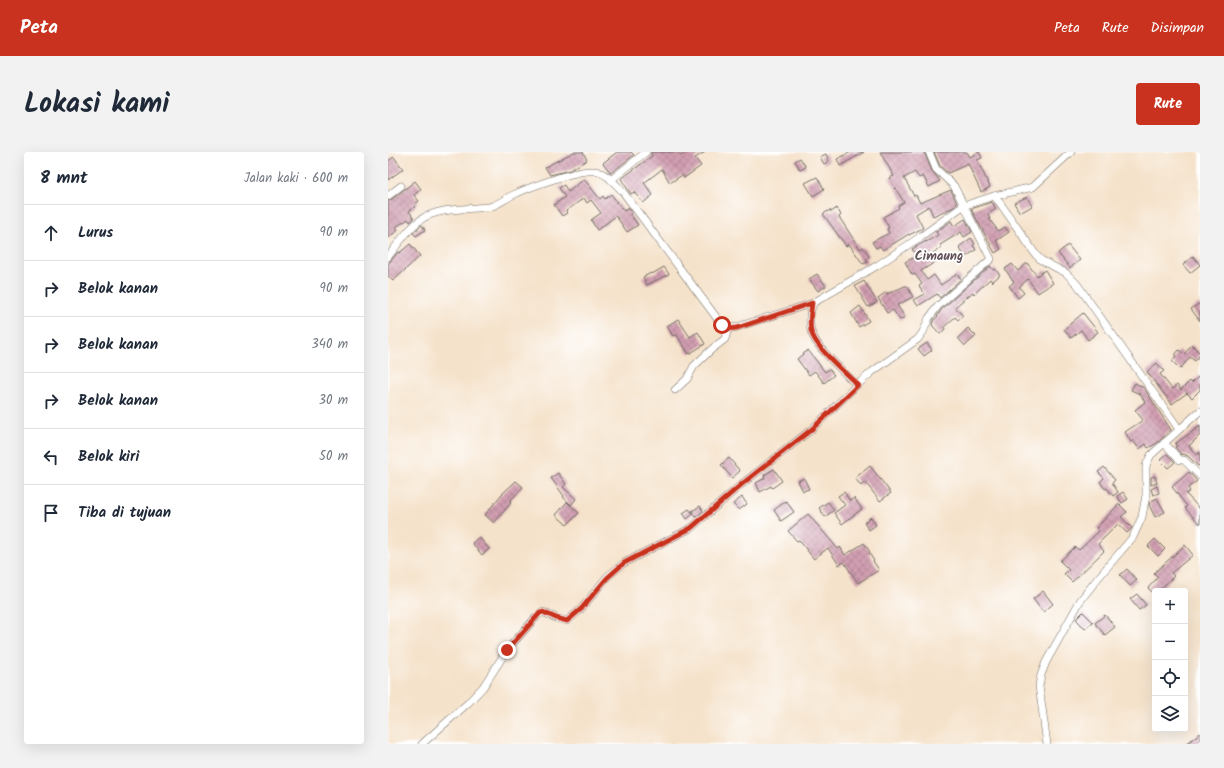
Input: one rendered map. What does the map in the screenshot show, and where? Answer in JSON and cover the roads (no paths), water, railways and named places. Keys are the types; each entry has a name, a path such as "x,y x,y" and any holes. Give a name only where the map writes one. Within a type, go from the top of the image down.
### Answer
{"street":[{"path":"612,180 646,152"},
{"path":"422,744 468,703 483,686 507,650 537,616 543,612 567,621 581,609 607,578 624,563 691,528 742,484 812,429 872,372 918,339 929,318 938,306 991,259 954,186 936,169 929,152"},
{"path":"388,257 401,240 419,222 430,215 441,212 497,206 510,196 528,189 585,171 599,171 612,180 623,192 722,325 728,329 737,328 812,303 878,265 963,206 994,196 1033,188 1071,152"},
{"path":"388,196 401,186"},
{"path":"994,196 1036,255 1041,260 1066,273 1077,284 1179,429"},
{"path":"812,303 811,330 815,341 858,385"},
{"path":"674,390 687,379 694,366 725,339 728,329"},
{"path":"1047,744 1039,686 1046,662 1080,601 1137,530 1144,508 1148,461 1151,455 1200,411"},
{"path":"1164,443 1180,460 1184,460 1200,476"}],"district":[{"name":"Cimaung","path":"939,256"}]}
